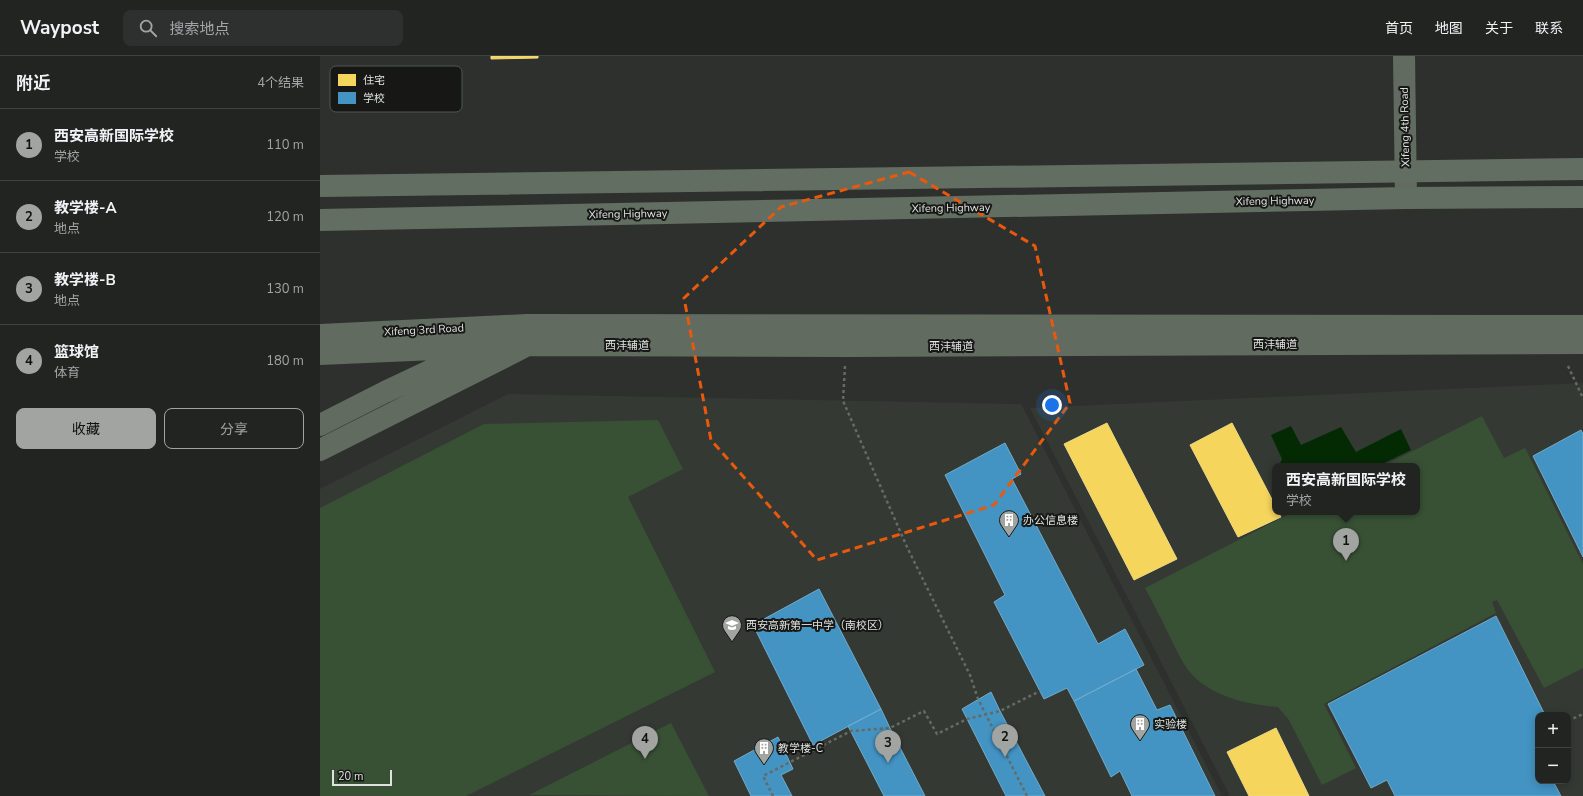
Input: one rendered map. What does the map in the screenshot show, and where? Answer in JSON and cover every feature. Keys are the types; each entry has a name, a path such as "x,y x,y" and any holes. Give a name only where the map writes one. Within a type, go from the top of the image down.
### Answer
{"highway":[{"path":"320,186 1583,169"},
{"name":"Xifeng Highway","path":"320,220 1406,198 1583,197"}],"street":[{"name":"Xifeng 4th Road","path":"1404,56 1406,198"},
{"name":"西沣辅道","path":"320,354 482,346 528,335 1583,326"},
{"name":"Xifeng 3rd Road","path":"320,335 528,335"},
{"name":"西沣辅道","path":"528,335 863,346 1583,343"},
{"path":"320,450 528,335"},
{"path":"320,425 482,346"}],"path":[{"path":"845,362 844,401 907,546 970,675 978,699 1027,796"},
{"path":"1568,366 1583,398"},
{"path":"773,796 762,776 851,731 890,728 924,711 937,734 966,719 1000,711 1040,691"},
{"path":"1571,720 1583,714"}],"highlighted area":[{"path":"909,172 1035,246 1070,403 994,505 817,560 711,440 684,298 781,207"}],"shaded area":[{"path":"1583,383 1583,796 1230,796 1030,408"},
{"name":"西安高新第一中学（南校区）","path":"508,394 1021,404 1222,796 320,796 320,489"},
{"path":"1482,416 1504,458 1525,448 1583,564 1583,668 1544,688 1497,600 1492,602 1496,613 1324,704 1356,768 1322,785 1289,720 1278,707 1265,706 1225,696 1202,683 1192,675 1180,658 1145,588 1287,515 1420,515 1420,463 1389,463"},
{"path":"658,420 683,469 628,497 715,672 466,796 320,796 320,508 484,424"},
{"path":"1291,426 1301,445 1341,427 1356,452 1401,429 1411,450 1384,463 1280,463 1282,459 1271,435"},
{"path":"671,723 709,796 529,795"}],"building: 住宅":[{"path":"491,56 538,56 538,58 491,59"},
{"path":"1107,423 1177,559 1134,580 1064,444"},
{"path":"1232,423 1272,499 1272,515 1280,515 1281,517 1238,537 1190,445"},
{"path":"1276,728 1309,796 1249,796 1227,752"}],"building: 学校":[{"path":"1581,430 1583,434 1583,557 1533,456"},
{"name":"办公信息楼","path":"1005,443 1021,474 1012,479 1098,644 1125,629 1144,665 1074,701 1067,688 1044,699 994,602 1005,595 945,475"},
{"path":"819,589 881,709 813,745 753,625"},
{"path":"1496,616 1544,712 1535,712 1535,784 1555,784 1561,796 1395,796 1387,780 1371,788 1328,704"},
{"name":"实验楼","path":"1136,669 1157,710 1170,705 1215,796 1132,796 1120,771 1111,777 1074,701"},
{"path":"991,692 1045,796 1006,796 962,709"},
{"path":"881,709 925,796 884,796 848,726"},
{"name":"教学楼-C","path":"778,737 793,769 781,775 792,796 751,796 734,761"}],"place":[{"name":"办公信息楼","path":"1009,537"},
{"name":"西安高新国际学校","path":"1346,561"},
{"name":"西安高新第一中学（南校区）","path":"732,642"},
{"name":"实验楼","path":"1140,741"},
{"name":"教学楼-A","path":"1005,757"},
{"name":"篮球馆","path":"645,759"},
{"name":"教学楼-B","path":"888,763"},
{"name":"教学楼-C","path":"764,765"}]}
